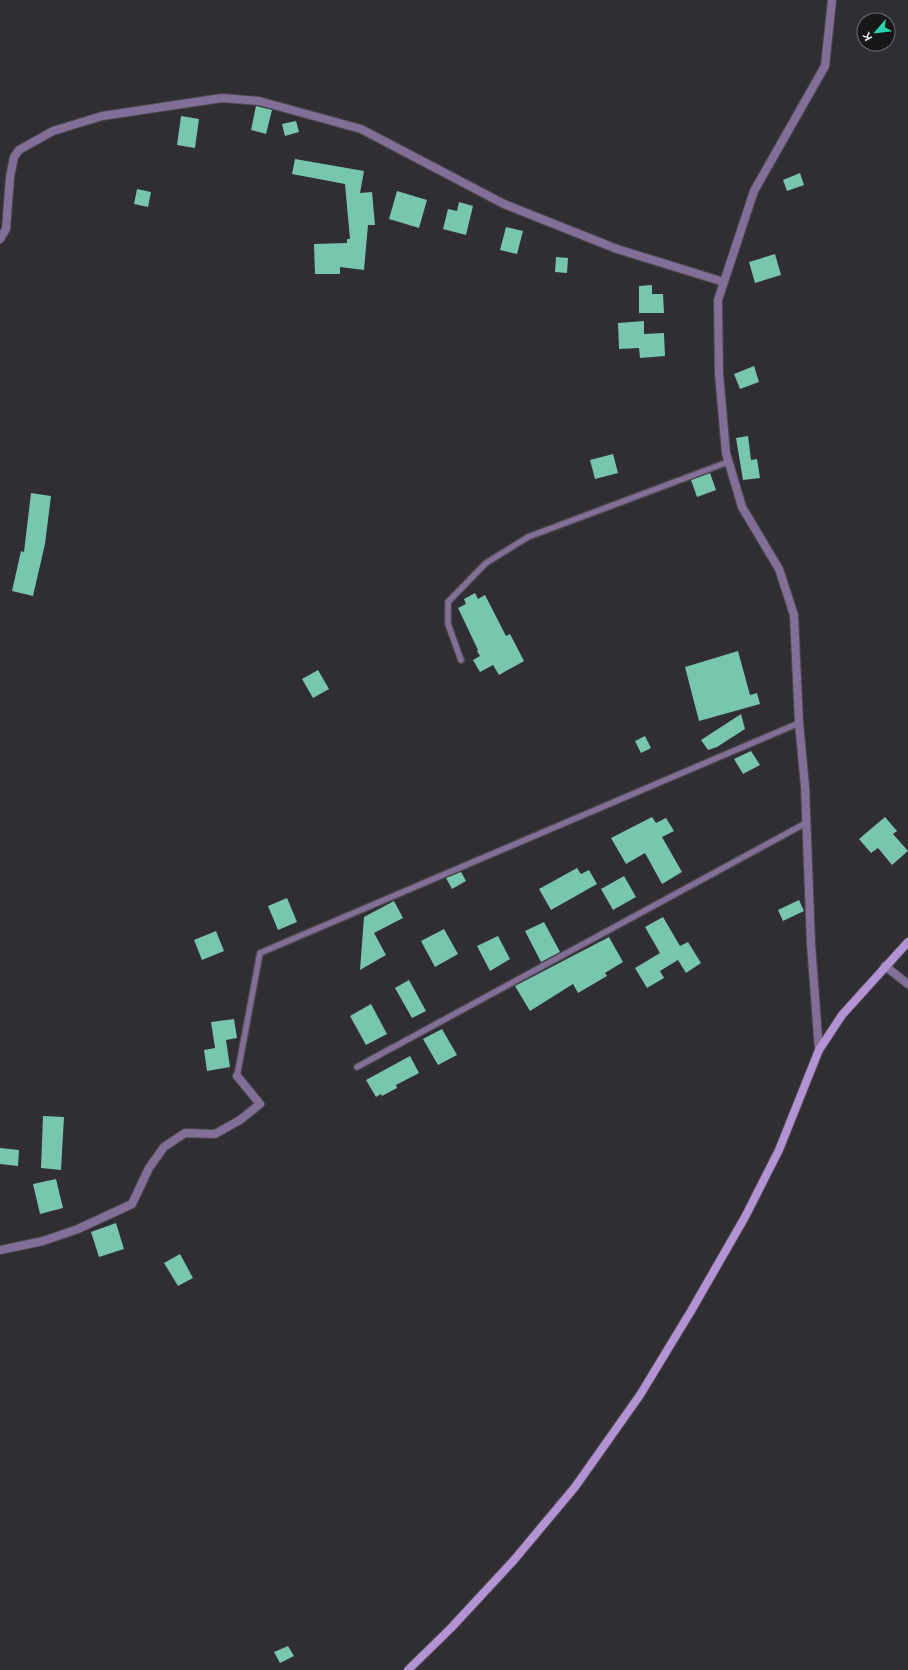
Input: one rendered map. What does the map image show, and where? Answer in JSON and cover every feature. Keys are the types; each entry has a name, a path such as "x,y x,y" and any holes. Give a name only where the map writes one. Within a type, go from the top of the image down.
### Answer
{"street":[{"path":"819,1050 811,944 806,823 794,615 779,569 742,507 728,462 719,374 718,300 754,192 825,66 832,0"},
{"path":"0,239 6,229 10,177 14,157 19,150 53,131 102,116 222,98 259,101 361,130 504,204 617,249 724,282"},
{"path":"408,1670 451,1628 514,1560 575,1487 640,1395 691,1312 748,1210 779,1150 819,1050 842,1015 908,942"},
{"path":"885,966 908,984"},
{"path":"0,1250 43,1240 78,1229 132,1204 149,1168 164,1147 185,1134 215,1134 240,1120 260,1104 237,1076"}],"lane":[{"path":"461,660 448,624 448,602 486,563 528,537 728,462"},
{"path":"237,1076 260,953 800,723"},
{"path":"357,1067 806,823"}],"building":[{"path":"256,106 272,110 266,134 251,130"},
{"path":"181,116 199,119 195,148 177,145"},
{"path":"296,121 299,132 285,136 282,124"},
{"path":"295,159 364,171 360,193 372,192 375,225 368,225 364,270 340,267 340,274 315,274 314,244 347,243 347,239 350,239 345,184 292,174"},
{"path":"800,173 804,185 787,191 783,180"},
{"path":"137,189 151,192 148,207 134,204"},
{"path":"397,191 427,200 419,228 389,219"},
{"path":"459,202 473,206 466,235 443,229 448,209 457,211"},
{"path":"506,227 523,231 517,254 500,250"},
{"path":"775,254 781,275 755,283 749,262"},
{"path":"556,257 568,258 567,273 555,272"},
{"path":"652,285 652,294 663,294 664,313 639,313 639,286"},
{"path":"644,321 644,334 664,333 665,356 640,358 639,348 619,349 618,323"},
{"path":"754,366 759,382 740,389 734,374"},
{"path":"748,436 751,460 757,459 760,478 743,480 736,438"},
{"path":"613,454 618,473 595,479 590,460"},
{"path":"710,473 716,490 697,497 691,480"},
{"path":"31,493 51,496 45,544 33,596 12,591 21,551 24,552"},
{"path":"475,593 478,599 485,595 506,636 510,634 524,661 499,675 493,665 480,672 473,660 480,656 458,608 466,604 464,599"},
{"path":"738,651 750,695 757,693 760,704 699,721 685,667"},
{"path":"318,670 329,689 313,698 302,679"},
{"path":"741,714 745,729 717,747 708,750 701,740"},
{"path":"645,736 651,748 641,753 635,741"},
{"path":"751,751 760,765 743,774 734,759"},
{"path":"652,817 656,823 666,818 674,831 662,837 682,872 662,884 645,853 626,864 611,838"},
{"path":"885,817 897,831 893,834 908,851 892,865 878,848 871,853 859,839"},
{"path":"577,868 581,874 589,870 597,884 551,910 539,889"},
{"path":"461,872 466,881 452,889 446,878"},
{"path":"624,876 636,897 613,910 601,889"},
{"path":"287,898 297,922 278,930 268,906"},
{"path":"799,900 804,911 783,921 778,910"},
{"path":"394,901 403,918 374,933 386,955 360,970 364,917"},
{"path":"663,917 680,946 688,942 701,963 686,973 678,960 660,971 664,978 647,988 635,968 660,953 645,927"},
{"path":"544,922 560,952 541,962 525,931"},
{"path":"444,929 458,954 435,967 421,941"},
{"path":"216,931 224,951 202,960 194,940"},
{"path":"498,936 510,959 490,971 477,946"},
{"path":"609,937 623,962 605,973 607,976 578,993 573,984 530,1011 515,986"},
{"path":"409,980 426,1011 412,1018 395,988"},
{"path":"371,1004 387,1034 366,1045 350,1016"},
{"path":"234,1019 237,1038 226,1040 230,1067 207,1071 204,1050 215,1048 211,1022"},
{"path":"442,1029 457,1055 438,1065 423,1039"},
{"path":"410,1056 419,1073 396,1085 397,1088 382,1096 381,1094 376,1097 366,1080"},
{"path":"43,1116 64,1117 61,1170 41,1168"},
{"path":"0,1148 19,1150 18,1166 0,1164"},
{"path":"56,1179 63,1208 40,1214 33,1184"},
{"path":"116,1223 124,1249 99,1257 91,1232"},
{"path":"180,1254 193,1278 178,1286 164,1263"},
{"path":"288,1646 294,1656 280,1663 274,1652"}]}
